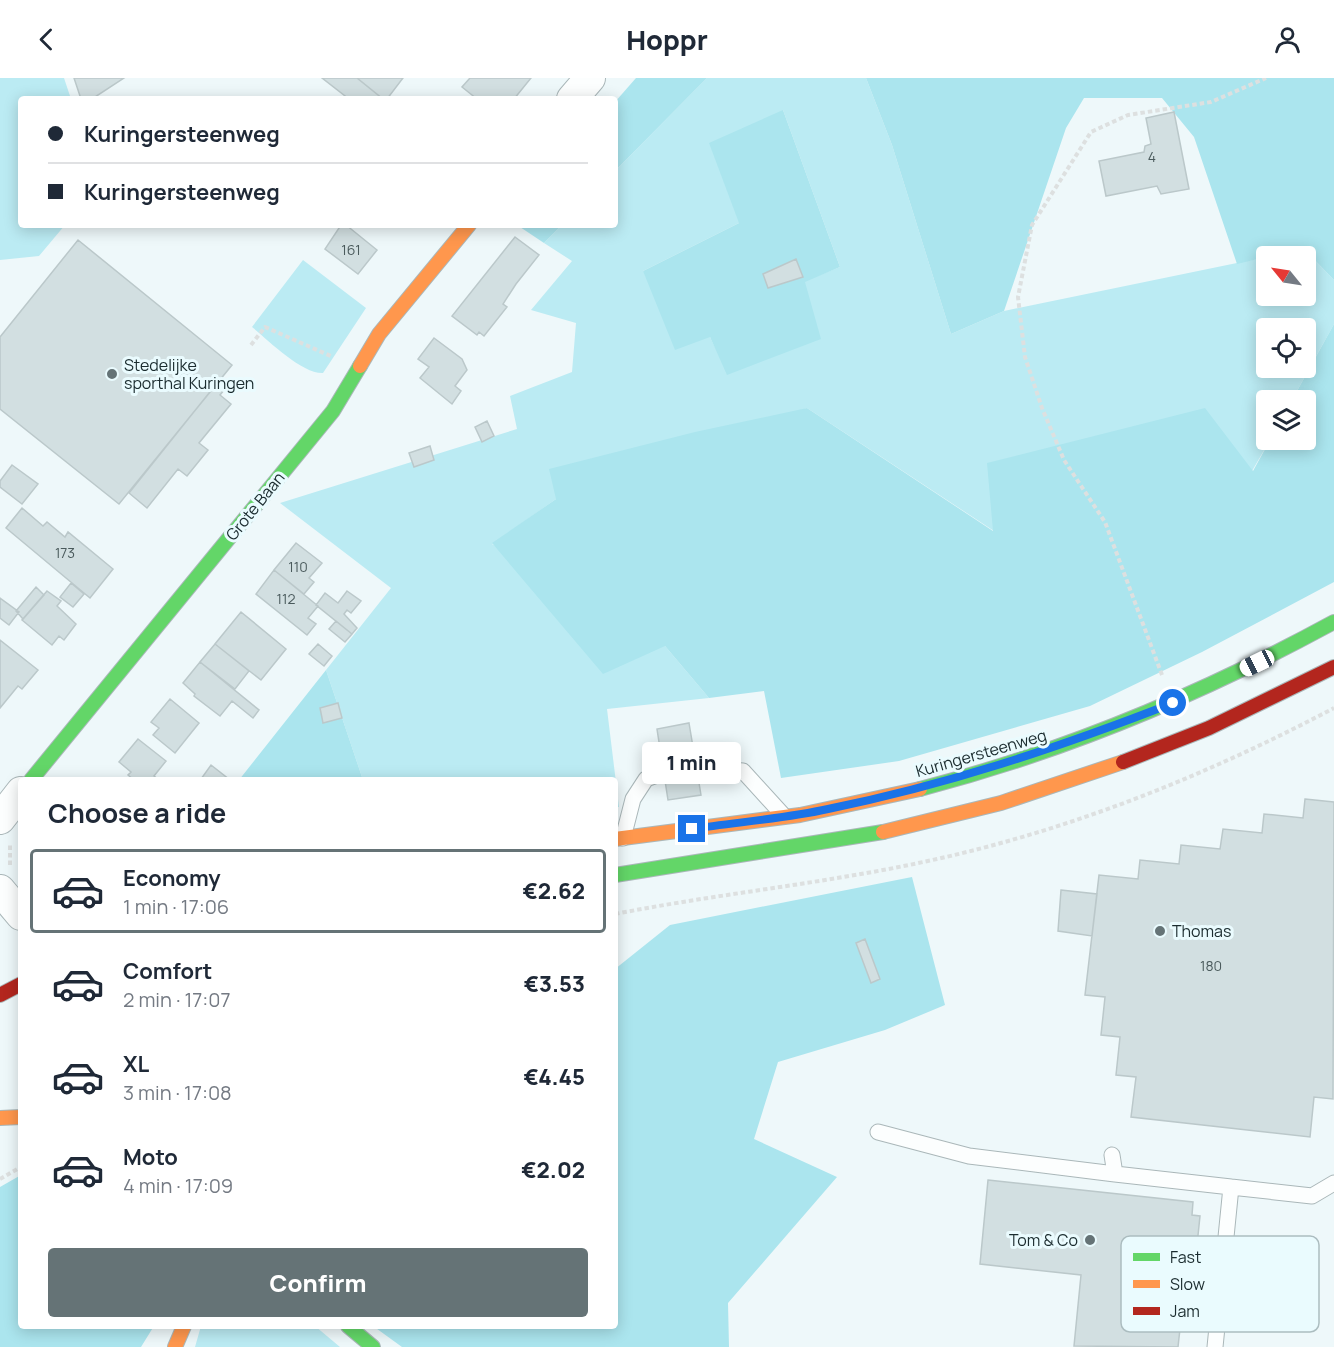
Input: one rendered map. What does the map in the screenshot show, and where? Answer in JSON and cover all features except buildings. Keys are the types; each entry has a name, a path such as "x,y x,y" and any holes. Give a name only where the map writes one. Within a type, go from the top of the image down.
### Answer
{"main road":[{"name":"Grote Baan","path":"29,777 333,411 379,334 467,228"},
{"name":"Kuringersteenweg","path":"619,839 826,810 936,785 1069,744 1173,703 1299,642 1334,622"},
{"path":"618,874 803,846 915,825 1003,802 1098,773 1194,735 1334,667"},
{"path":"0,995 18,986"},
{"path":"0,1118 18,1117"},
{"path":"175,1347 183,1329"},
{"path":"352,1329 373,1347"}],"street":[{"path":"575,96 590,78"},
{"path":"0,890 18,911"}],"lane":[{"path":"619,839 633,799 646,779 682,766 743,771 784,816"},
{"path":"878,1132 969,1156 1231,1187 1312,1196 1334,1183"},
{"path":"1112,1155 1115,1174"},
{"path":"1226,1236 1231,1187"},
{"path":"1215,1347 1216,1332"}],"path":[{"path":"1173,703 1105,522 1064,460 1042,408 1025,357 1018,297 1032,225 1091,132 1128,115 1211,102 1266,78"},
{"path":"250,345 265,327 335,357"},
{"path":"0,1179 18,1169"}],"shaded area":[{"path":"0,78 64,78 70,96 18,96 18,228 62,228 39,256 0,260"},
{"path":"636,78 707,78 618,168 618,99"},
{"path":"707,78 866,78 892,145 951,334 1004,311 1256,259 1256,306 1316,306 1316,261 1334,280 1334,324 1316,357 1316,318 1256,318 1256,378 1304,378 1298,390 1256,390 1256,450 1264,450 1252,471 994,531 807,408 556,499 492,544 665,646 709,698 607,709 615,777 362,777 326,670 391,588 280,503 517,429 510,396 572,372 576,323 531,310 572,261 544,243 559,228 618,228 618,168","holes":["783,110 840,267 805,281 728,374 710,337 643,271 739,223"]},
{"path":"866,78 1334,78 1334,280 1316,261 1316,246 1256,246 1256,259 1237,264 1194,137 1162,98 1084,98 1066,128 1004,311 951,334 892,145"},
{"path":"783,110 840,267 805,282 821,339 727,375 710,337 675,350 643,271 739,223 709,143"},
{"path":"522,228 559,228 544,243"},
{"path":"303,260 366,308 323,373 305,368 276,348 252,327"},
{"path":"1334,324 1334,582 1202,652 1090,706 899,761 781,778 764,691 709,698 665,646 603,674 492,543 556,499 549,469 695,432 807,408 993,531 987,463 1205,408 1253,471 1265,450 1316,450 1316,390 1298,390 1304,378 1316,378 1316,357"},
{"path":"326,670 362,777 241,777"},
{"path":"912,877 945,1005 885,1030 778,1062 754,1139 837,1177 728,1303 729,1347 402,1347 377,1329 618,1329 618,967 670,925"},
{"path":"18,1177 18,1329 152,1329 141,1347 0,1347 0,1187"},
{"path":"200,1329 319,1329 340,1347 195,1347"}],"traffic: fast":[{"path":"33,777 333,411 360,366"},
{"path":"920,789 1028,757 1132,718 1234,673 1334,622"},
{"path":"618,875 883,832"},
{"path":"352,1329 373,1347"}],"traffic: slow":[{"path":"360,366 379,334 467,228"},
{"path":"883,832 1001,803 1123,762"},
{"path":"618,839 800,815 920,789"},
{"path":"0,1118 18,1117"},
{"path":"175,1347 183,1329"}],"traffic: jam":[{"path":"1123,762 1209,728 1334,667"},
{"path":"0,995 18,986"}],"place":[{"name":"Stedelijke sporthal Kuringen","path":"112,374"},
{"name":"Thomas","path":"1160,931"},
{"name":"Tom & Co","path":"1090,1240"}],"route":[{"path":"692,829 826,810 936,785 1069,744 1173,703"}]}
